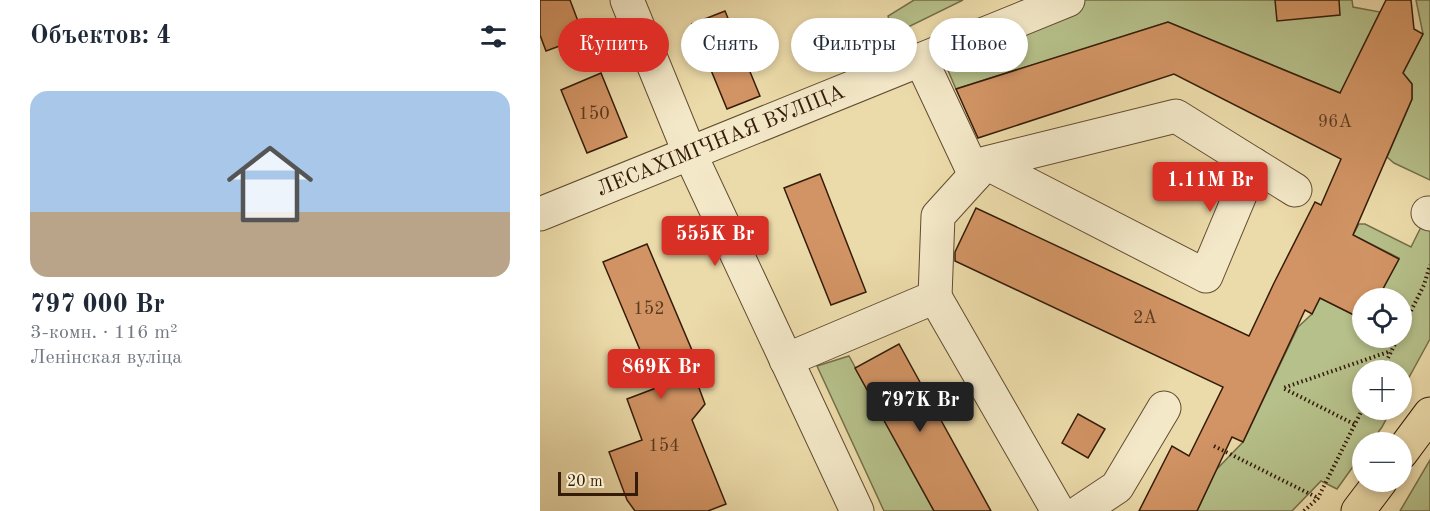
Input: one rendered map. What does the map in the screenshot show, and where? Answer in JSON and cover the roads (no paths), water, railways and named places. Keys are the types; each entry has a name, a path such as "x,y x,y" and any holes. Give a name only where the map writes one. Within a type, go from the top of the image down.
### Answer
{"main road":[{"path":"1412,438 1430,414"},
{"path":"1358,511 1372,492"}],"street":[{"path":"627,0 690,154 857,511"},
{"name":"ЛЕСАХІМІЧНАЯ ВУЛІЦА","path":"540,214 1068,0"},
{"path":"921,60 980,169 1206,276 1253,164"},
{"path":"1058,511 935,297 938,216 980,169 1176,116 1294,190"},
{"path":"786,360 935,297"},
{"path":"1081,511 1117,487 1164,408"}]}
